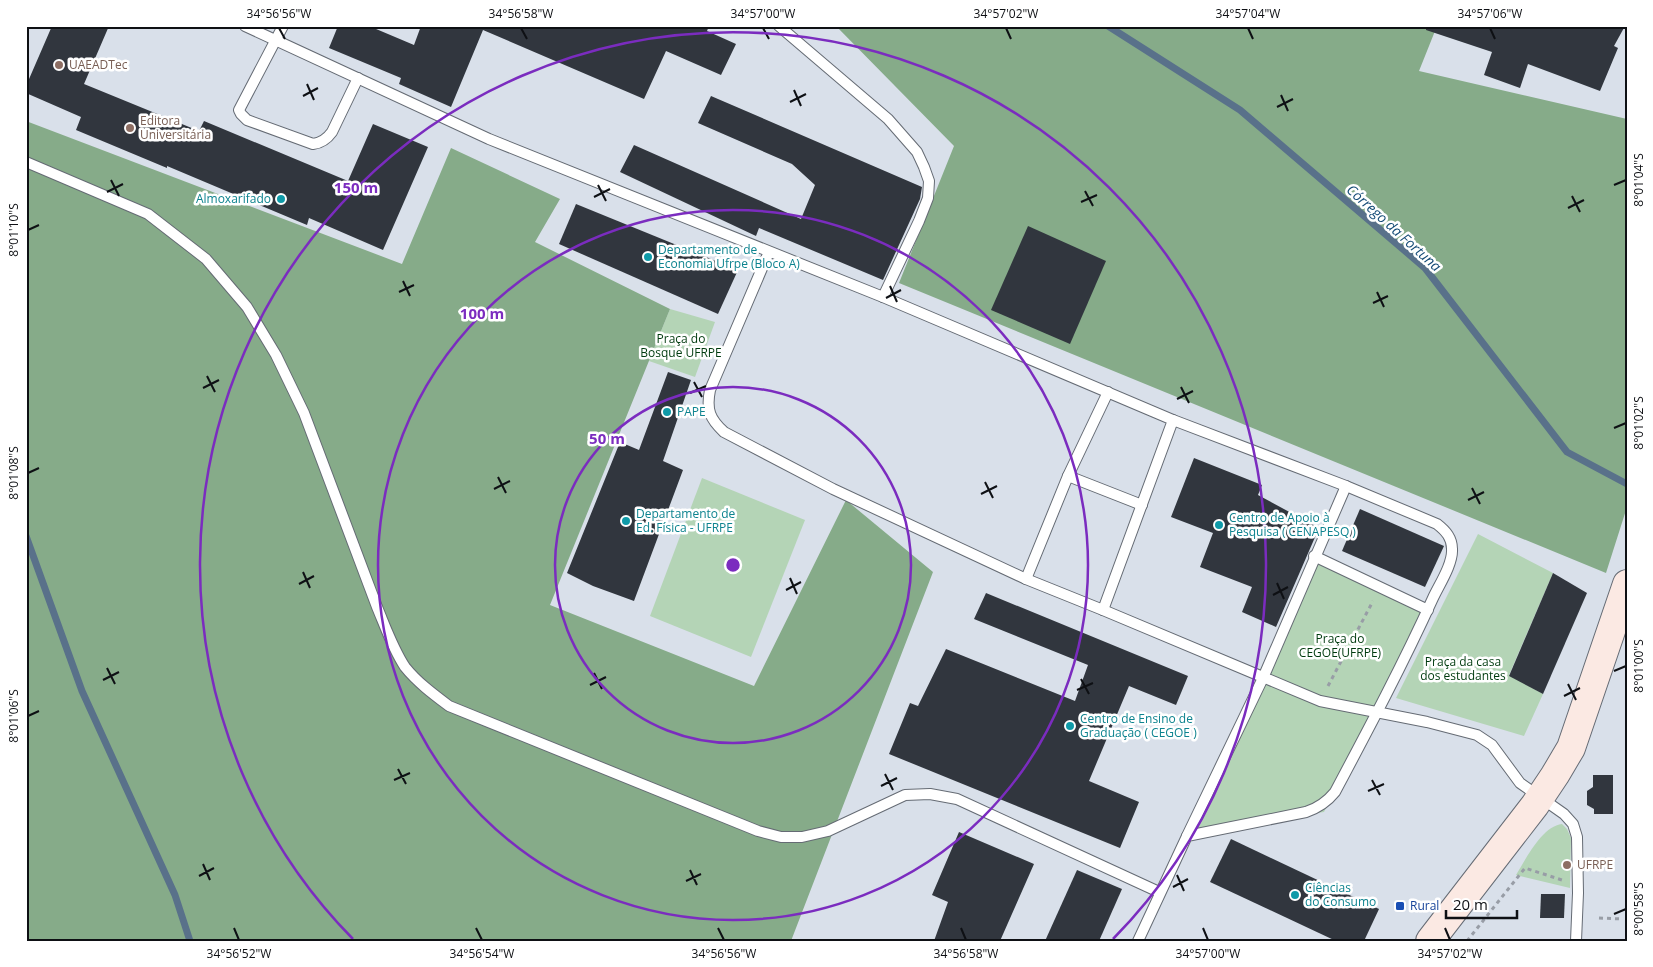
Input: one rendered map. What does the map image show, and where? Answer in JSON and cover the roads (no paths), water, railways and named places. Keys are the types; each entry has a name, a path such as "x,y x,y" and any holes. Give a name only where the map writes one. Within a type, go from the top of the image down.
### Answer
{"main road":[{"path":"1430,941 1541,796 1571,748 1627,584"}],"lane":[{"path":"245,26 489,139 883,297 1173,420 1346,486 1437,524 1444,530 1450,538 1452,548 1451,559 1378,712 1335,792 1321,806 1306,812 1187,836"},
{"path":"283,26 239,110 246,120 313,144 318,143 329,137 358,78"},
{"path":"779,26 888,119 917,152 924,167 929,181 928,198 883,297"},
{"path":"26,162 148,214 206,259 247,307 276,355 304,413 390,638 405,666 425,688 449,706 758,832 788,837 828,831 905,795 930,794 957,799 1159,892"},
{"path":"769,252 710,390 708,401 710,412 715,423 724,432 833,489 1026,579 1263,678 1320,701 1378,712 1477,736 1492,745 1520,782 1564,814 1573,824 1577,837 1578,893 1576,941"},
{"path":"1026,579 1068,476 1108,392"},
{"path":"1103,610 1173,420"},
{"path":"1068,476 1142,505"},
{"path":"1138,941 1159,892 1263,678 1314,556 1346,486"},
{"path":"1314,556 1428,610"}],"waterway":[{"name":"Córrego da Fortuna","path":"1108,26 1240,110 1425,268 1567,452 1627,484"},
{"path":"26,536 82,691 175,895 190,941"}],"place":[{"name":"UAEADTec","path":"59,65"},
{"name":"Editora Universitária","path":"130,128"},
{"name":"Almoxarifado","path":"281,199"},
{"name":"Departamento de Economia Ufrpe (Bloco A)","path":"648,257"},
{"name":"PAPE","path":"667,412"},
{"name":"Departamento de Ed. Física - UFRPE","path":"626,521"},
{"name":"Centro de Apoio à Pesquisa ( CENAPESQ )","path":"1219,525"},
{"name":"Centro de Ensino de Graduação ( CEGOE )","path":"1070,726"},
{"name":"UFRPE","path":"1567,865"},
{"name":"Ciências do Consumo","path":"1295,895"},
{"name":"Rural","path":"1400,906"}],"park label":[{"name":"Praça do Bosque UFRPE","path":"681,346"},
{"name":"Praça do CEGOE(UFRPE)","path":"1340,646"},
{"name":"Praça da casa dos estudantes","path":"1463,669"}]}
